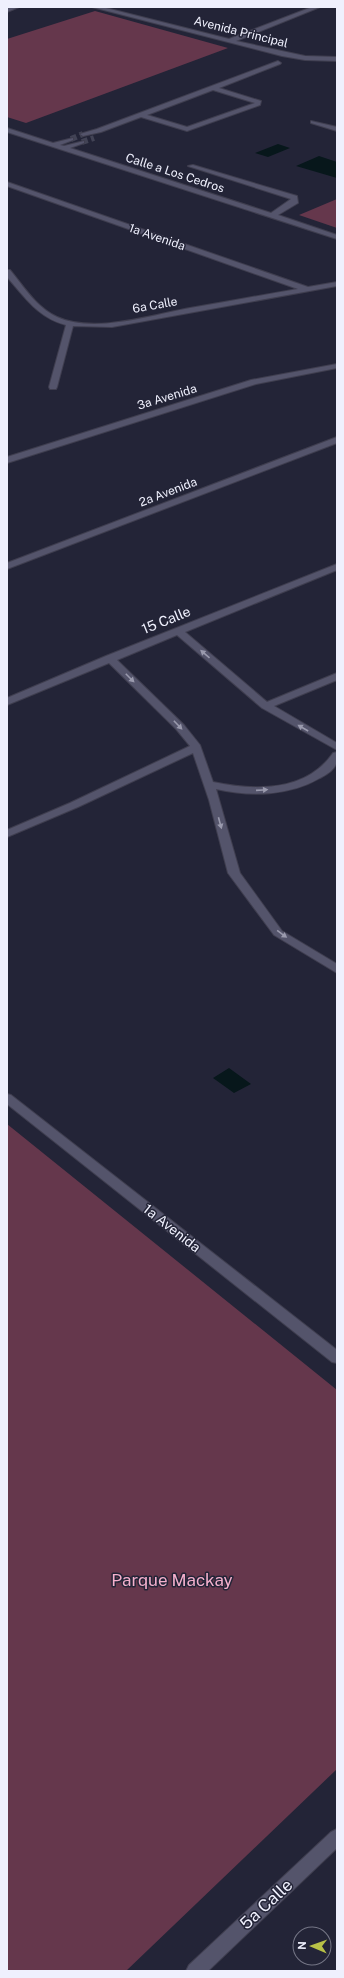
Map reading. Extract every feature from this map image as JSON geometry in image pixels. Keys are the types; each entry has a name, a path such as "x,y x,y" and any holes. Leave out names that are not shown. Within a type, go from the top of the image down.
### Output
{"street":[{"path":"7,10 16,7"},
{"name":"Avenida Principal","path":"95,7 229,41 305,58 337,59"},
{"path":"113,12 127,7"},
{"path":"229,41 317,7"},
{"path":"83,134 99,131 278,63"},
{"path":"140,116 187,130 259,103 213,88"},
{"path":"313,122 337,129"},
{"name":"Calle a Los Cedros","path":"7,130 337,237"},
{"path":"94,138 99,131"},
{"path":"52,144 71,139"},
{"path":"64,148 82,142"},
{"path":"191,166 294,198 295,201 292,205 272,216"},
{"name":"1a Avenida","path":"7,184 307,289"},
{"path":"7,272 33,302 48,315 70,324 53,386"},
{"name":"6a Calle","path":"70,324 112,325 335,284"},
{"name":"3a Avenida","path":"7,460 254,382 337,366"},
{"name":"2a Avenida","path":"7,566 337,440"},
{"name":"15 Calle","path":"7,702 110,658 337,567"},
{"path":"178,631 266,706 337,747"},
{"path":"110,658 180,727 196,747 210,785 234,873 278,933 337,969"},
{"path":"266,706 337,676"},
{"path":"7,834 81,802 196,747"},
{"path":"210,785 246,791 282,789 315,778 334,761 337,755"},
{"name":"1a Avenida","path":"7,1098 337,1358"},
{"name":"5a Calle","path":"195,1971 337,1837"}],"green space":[{"path":"95,11 228,48 26,123 7,117 7,39"},
{"path":"337,199 337,228 299,215"},
{"name":"Parque Mackay","path":"7,1124 337,1390 337,1769 126,1971 7,1971"}],"shaded area":[{"path":"278,144 290,148 268,157 255,153"},
{"path":"319,156 337,162 337,178 296,166"},
{"path":"229,1068 251,1084 234,1093 213,1078"}],"tunnel":[{"path":"71,139 83,134"},
{"path":"82,142 94,138"}]}
